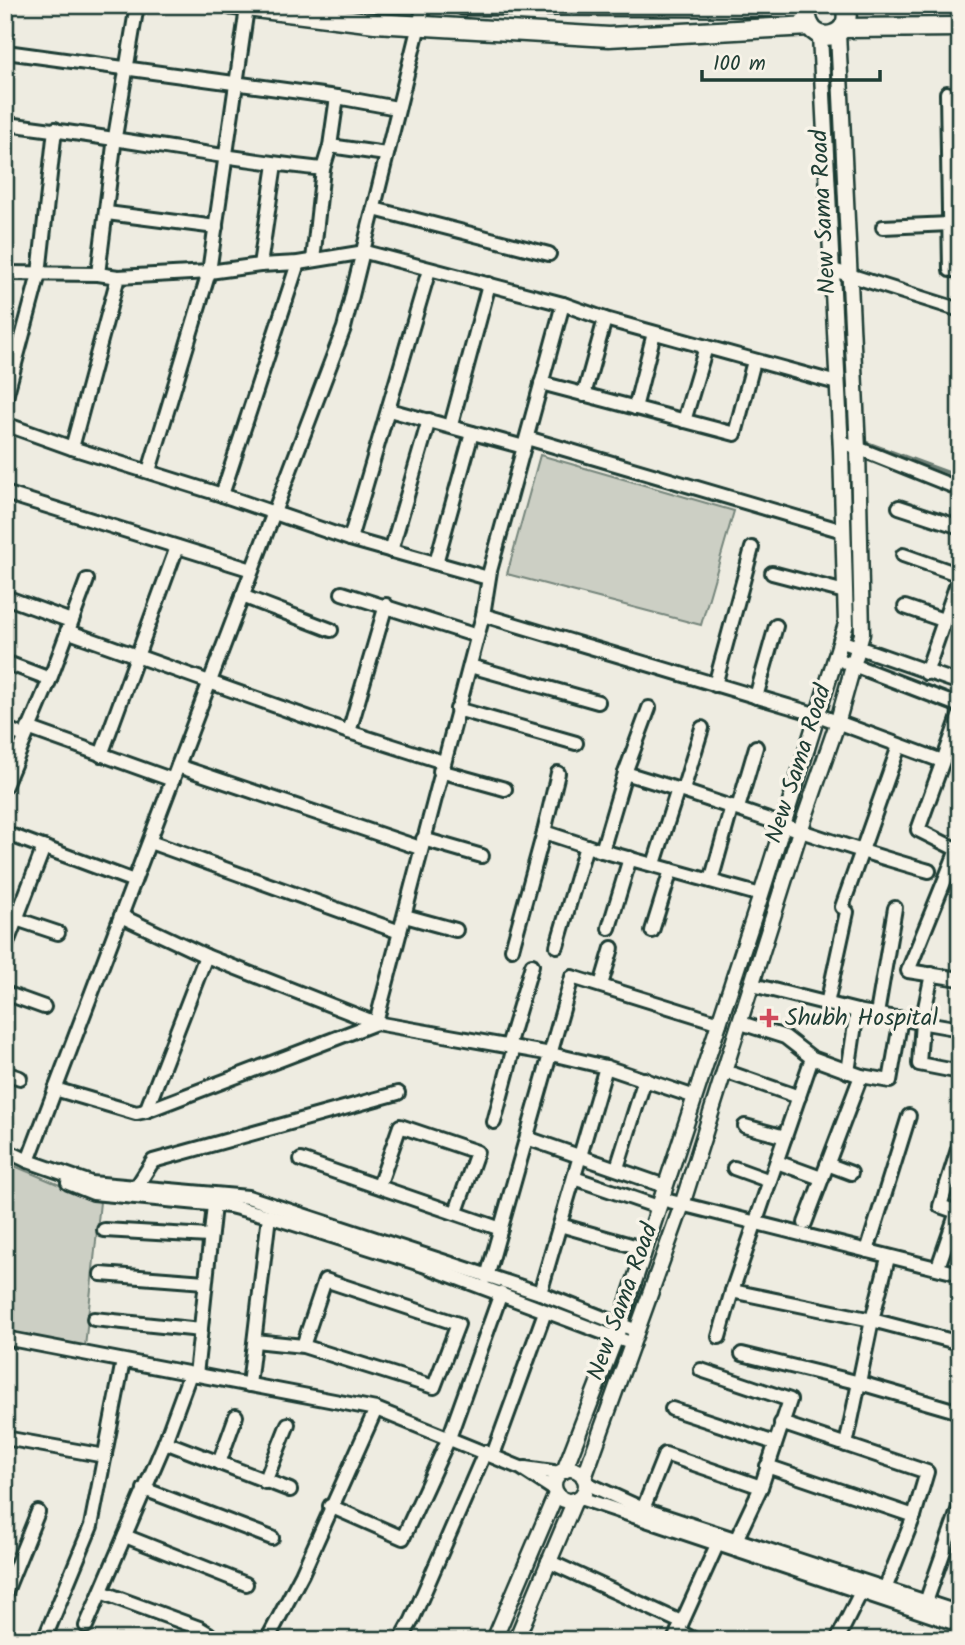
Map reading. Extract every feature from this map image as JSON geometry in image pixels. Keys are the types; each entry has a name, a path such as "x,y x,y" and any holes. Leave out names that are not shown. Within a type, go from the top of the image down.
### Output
{"highway":[{"path":"463,5 810,6 807,13 815,31"},
{"path":"841,30 847,16 844,5"},
{"path":"239,6 375,23 609,37 815,31 826,36 841,30 960,27"}],"main road":[{"name":"New Sama Road","path":"585,1480 682,1205 859,648 863,624 858,449 841,30"},
{"name":"New Sama Road","path":"562,1472 617,1332 645,1249 720,1023 846,624 837,383 815,31"},
{"path":"516,1640 548,1561 577,1499 586,1488 585,1480 576,1470 562,1472 554,1482 556,1492 564,1500 577,1499"},
{"path":"494,1640 556,1492"}],"street":[{"path":"98,274 137,5"},
{"path":"28,1161 344,328 365,252 397,108 421,26 424,5"},
{"path":"149,471 209,272 237,84 239,6"},
{"path":"5,56 6,52 127,68 397,108"},
{"path":"947,93 954,118 955,170 950,270 960,270"},
{"path":"313,260 323,169 330,146 337,97"},
{"path":"5,124 116,137 228,157 323,169"},
{"path":"5,401 39,274 55,129"},
{"path":"330,146 386,154"},
{"path":"260,265 275,164"},
{"path":"374,209 550,254"},
{"path":"107,214 216,227"},
{"path":"883,227 954,222"},
{"path":"5,272 98,274 118,277 209,272 298,263 365,252 563,304 605,319 837,383"},
{"path":"222,495 298,263"},
{"path":"830,269 960,310"},
{"path":"350,539 429,270"},
{"path":"72,448 118,277"},
{"path":"451,425 489,284"},
{"path":"376,1023 483,615 488,578 563,304"},
{"path":"584,395 605,319"},
{"path":"635,408 654,333"},
{"path":"684,421 706,347"},
{"path":"541,383 736,434 754,360"},
{"path":"389,410 451,425 472,433 526,443 843,531"},
{"path":"391,551 429,420"},
{"path":"5,424 350,539 488,578"},
{"path":"436,563 472,433"},
{"path":"840,442 960,489"},
{"path":"5,493 252,570"},
{"path":"899,507 960,527"},
{"path":"101,755 177,547"},
{"path":"715,685 752,548"},
{"path":"903,555 960,575 926,673"},
{"path":"772,573 845,592"},
{"path":"5,786 50,679 87,580"},
{"path":"342,593 477,636"},
{"path":"242,596 331,630"},
{"path":"5,597 138,656 505,789"},
{"path":"349,732 386,605"},
{"path":"905,607 943,620"},
{"path":"483,615 818,715 942,761"},
{"path":"756,697 776,626"},
{"path":"840,641 960,683"},
{"path":"835,658 960,706"},
{"path":"5,662 50,679"},
{"path":"470,666 598,702"},
{"path":"602,851 625,773 649,708"},
{"path":"457,709 576,743"},
{"path":"960,714 918,830 958,851 908,971 960,979"},
{"path":"654,864 702,727"},
{"path":"5,728 101,755 173,780"},
{"path":"827,1004 845,910 861,852 899,746"},
{"path":"711,881 756,747"},
{"path":"178,765 422,844 482,856"},
{"path":"512,949 558,773"},
{"path":"625,773 735,807 861,852 929,871"},
{"path":"544,832 761,895"},
{"path":"5,833 134,881"},
{"path":"150,842 400,932"},
{"path":"558,946 586,846"},
{"path":"7,939 44,847"},
{"path":"609,928 630,858"},
{"path":"652,931 671,870"},
{"path":"877,1014 895,908"},
{"path":"121,916 206,956 376,1023 551,1054 606,1067 695,1097"},
{"path":"405,916 456,930"},
{"path":"16,919 58,933"},
{"path":"601,985 612,948"},
{"path":"146,1111 206,956"},
{"path":"494,1122 532,965"},
{"path":"932,974 922,1022 919,1064 960,1072"},
{"path":"487,1277 572,977 720,1023"},
{"path":"753,985 857,1011 960,1029"},
{"path":"5,993 44,1007"},
{"path":"848,1072 857,1011"},
{"path":"741,1023 785,1037 812,1058 848,1072 890,1081 901,1018"},
{"path":"55,1089 135,1112 146,1111 376,1023"},
{"path":"719,1337 732,1291 812,1058"},
{"path":"540,1293 606,1067"},
{"path":"5,1073 19,1078"},
{"path":"733,1074 799,1097"},
{"path":"805,1223 862,1076"},
{"path":"617,1168 645,1079"},
{"path":"137,1186 153,1161 398,1093"},
{"path":"867,1251 909,1116"},
{"path":"379,1186 400,1126 477,1152 456,1212"},
{"path":"746,1126 785,1138"},
{"path":"527,1138 617,1168 662,1197"},
{"path":"938,1267 958,1213 940,1206 960,1143"},
{"path":"5,1150 91,1183 248,1197 540,1293 617,1332"},
{"path":"5,1157 93,1193 214,1205 269,1216 501,1293 545,1312 635,1338"},
{"path":"301,1160 501,1228"},
{"path":"776,1162 821,1178"},
{"path":"827,1164 851,1173"},
{"path":"734,1168 770,1181"},
{"path":"574,1178 662,1197 682,1205 960,1274"},
{"path":"86,1626 193,1374 201,1330 214,1205"},
{"path":"248,1385 269,1216"},
{"path":"561,1225 645,1249"},
{"path":"104,1230 209,1236"},
{"path":"846,1445 888,1258"},
{"path":"100,1274 205,1282"},
{"path":"255,1341 303,1346 434,1387 458,1324 325,1280 303,1346"},
{"path":"732,1291 872,1320 960,1343"},
{"path":"330,1506 403,1538 449,1438 501,1293"},
{"path":"401,1640 489,1453 545,1312"},
{"path":"94,1319 201,1330"},
{"path":"5,1338 376,1409 489,1453 521,1468 556,1492"},
{"path":"742,1354 860,1383 960,1412"},
{"path":"44,1640 91,1526 123,1361"},
{"path":"701,1370 790,1399 761,1487 736,1540"},
{"path":"267,1640 302,1574 330,1506 376,1409"},
{"path":"672,1409 775,1443"},
{"path":"219,1462 236,1416"},
{"path":"781,1423 927,1472 914,1516 886,1589"},
{"path":"265,1482 288,1424"},
{"path":"5,1438 105,1456"},
{"path":"165,1442 290,1490"},
{"path":"643,1508 665,1454 761,1487"},
{"path":"767,1466 914,1516"},
{"path":"521,1468 562,1472"},
{"path":"585,1480 643,1508 960,1614"},
{"path":"144,1489 272,1538"},
{"path":"577,1499 960,1625"},
{"path":"926,1602 960,1505"},
{"path":"5,1594 38,1512"},
{"path":"125,1536 246,1584"},
{"path":"678,1631 717,1545"},
{"path":"548,1561 695,1640"},
{"path":"101,1592 198,1628 209,1634 206,1640"},
{"path":"837,1640 861,1592"}],"shaded area":[{"path":"540,455 734,511 701,625 507,574"},
{"path":"5,1162 100,1202 85,1347 5,1332"}],"waterway":[{"path":"862,441 960,477"}],"place":[{"name":"Shubh Hospital","path":"769,1018"}]}
